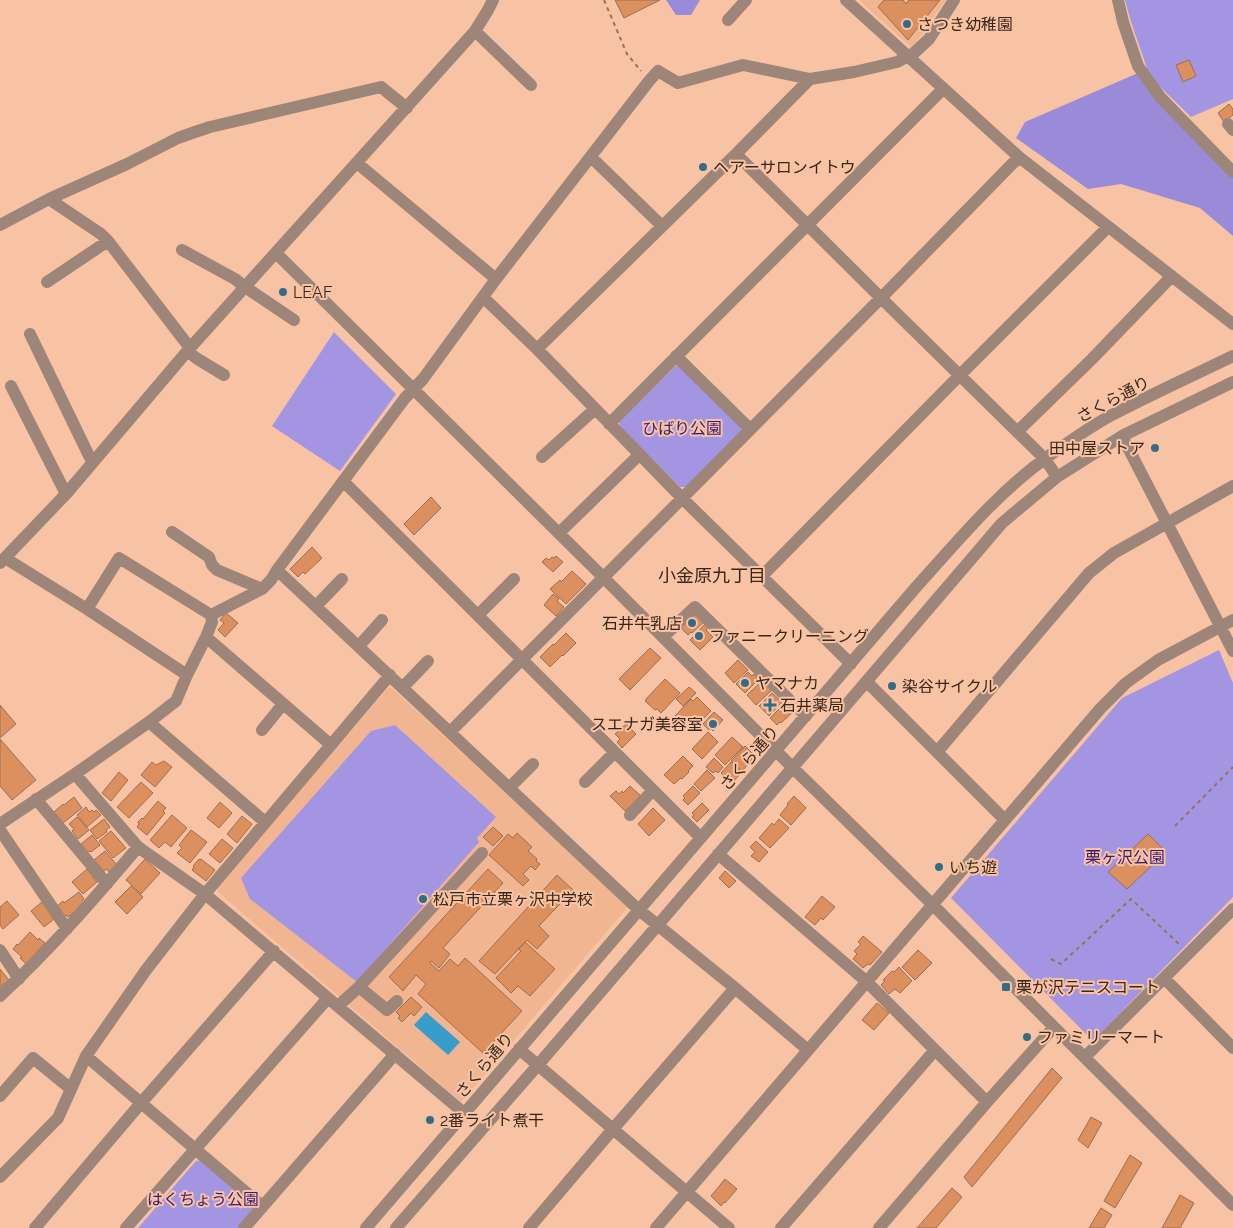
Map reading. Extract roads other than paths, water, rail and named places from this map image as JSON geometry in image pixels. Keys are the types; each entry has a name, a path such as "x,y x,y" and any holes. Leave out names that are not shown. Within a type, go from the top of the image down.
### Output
{"street":[{"path":"187,675 87,609 3,560 66,494 189,350 475,31 493,0"},
{"path":"728,20 746,0"},
{"path":"846,0 1019,158 1233,324"},
{"path":"211,615 262,589 271,580 342,481 405,398 423,379 496,278 658,71 678,82 743,65 810,79 854,72 897,62 909,57 930,38 954,0"},
{"path":"1118,0 1123,22 1138,66 1160,97 1233,172"},
{"path":"475,31 531,85"},
{"path":"537,349 810,79"},
{"path":"0,225 49,199 178,138 210,127 381,87 407,108"},
{"path":"609,424 943,88"},
{"path":"736,154 1045,459 1057,477"},
{"path":"591,157 662,226"},
{"path":"450,732 1019,158"},
{"path":"357,163 496,278"},
{"path":"49,199 108,240 189,350 196,358 224,375"},
{"path":"762,576 1108,227"},
{"path":"46,282 108,240"},
{"path":"182,250 235,279 294,320"},
{"path":"276,253 1233,1205"},
{"path":"1017,432 1092,359 1172,276"},
{"path":"483,297 537,349 682,498 851,664"},
{"path":"30,334 92,462"},
{"path":"676,356 750,429"},
{"name":"さくら通り","path":"366,1228 917,586 982,514 1014,484 1077,436 1110,417 1233,356"},
{"path":"396,1228 1002,524 1057,477 1122,436 1233,382"},
{"path":"10,386 66,494"},
{"path":"542,457 594,409"},
{"path":"1122,436 1233,651"},
{"path":"559,533 640,455"},
{"path":"342,481 702,838"},
{"path":"937,752 1090,573 1114,553 1233,486"},
{"path":"172,532 209,557 212,565 217,570 262,589"},
{"path":"0,824 149,722 176,700 212,622 211,615 120,558 87,609"},
{"path":"277,570 639,910 808,1050"},
{"path":"478,615 514,579"},
{"path":"316,606 342,580"},
{"path":"663,637 694,607 806,716"},
{"path":"359,646 382,620"},
{"path":"656,1228 1100,709 1126,683 1158,660 1233,620"},
{"path":"206,638 331,745"},
{"path":"402,688 428,661"},
{"path":"0,1177 58,1118 86,1056 146,970 205,894 390,675"},
{"path":"867,682 1005,820"},
{"path":"262,730 283,704"},
{"path":"149,722 265,822"},
{"path":"585,782 615,752"},
{"path":"510,788 533,764"},
{"path":"75,774 138,847 205,894 464,1113"},
{"path":"630,814 654,790"},
{"path":"36,800 107,884"},
{"path":"0,830 67,929"},
{"path":"0,996 67,929 138,847"},
{"path":"338,1006 359,987 482,853"},
{"path":"718,854 867,982 987,1102"},
{"path":"1085,1057 1233,909"},
{"path":"0,950 19,979"},
{"path":"35,1228 274,951"},
{"path":"1164,978 1233,1047"},
{"path":"359,987 387,1010 397,1001"},
{"path":"529,1228 735,988"},
{"path":"126,1228 328,998"},
{"path":"879,1228 1054,1027"},
{"path":"519,1049 729,1228"},
{"path":"781,1228 935,1050"},
{"path":"244,1228 395,1054"},
{"path":"86,1056 262,1206"},
{"path":"0,1096 33,1058 71,1089"},
{"path":"398,1191 416,1205"}],"water":[{"path":"426,1012 460,1042 448,1055 414,1025"}],"place":[{"name":"さつき幼稚園","path":"907,24"},
{"name":"ヘアーサロンイトウ","path":"703,167"},
{"name":"LEAF","path":"283,292"},
{"name":"田中屋ストア","path":"1155,448"},
{"name":"石井牛乳店","path":"692,623"},
{"name":"ファニークリーニング","path":"699,636"},
{"name":"ヤマナカ","path":"745,683"},
{"name":"染谷サイクル","path":"892,686"},
{"name":"石井薬局","path":"770,705"},
{"name":"スエナガ美容室","path":"713,724"},
{"name":"いち遊","path":"939,867"},
{"name":"松戸市立栗ヶ沢中学校","path":"423,899"},
{"name":"栗が沢テニスコート","path":"1006,987"},
{"name":"ファミリーマート","path":"1027,1037"},
{"name":"2番ライト煮干","path":"430,1120"}],"district":[{"name":"小金原九丁目","path":"712,576"}],"park label":[{"name":"ひばり公園","path":"682,428"},
{"name":"栗ヶ沢公園","path":"1125,857"},
{"name":"はくちょう公園","path":"203,1199"}]}
